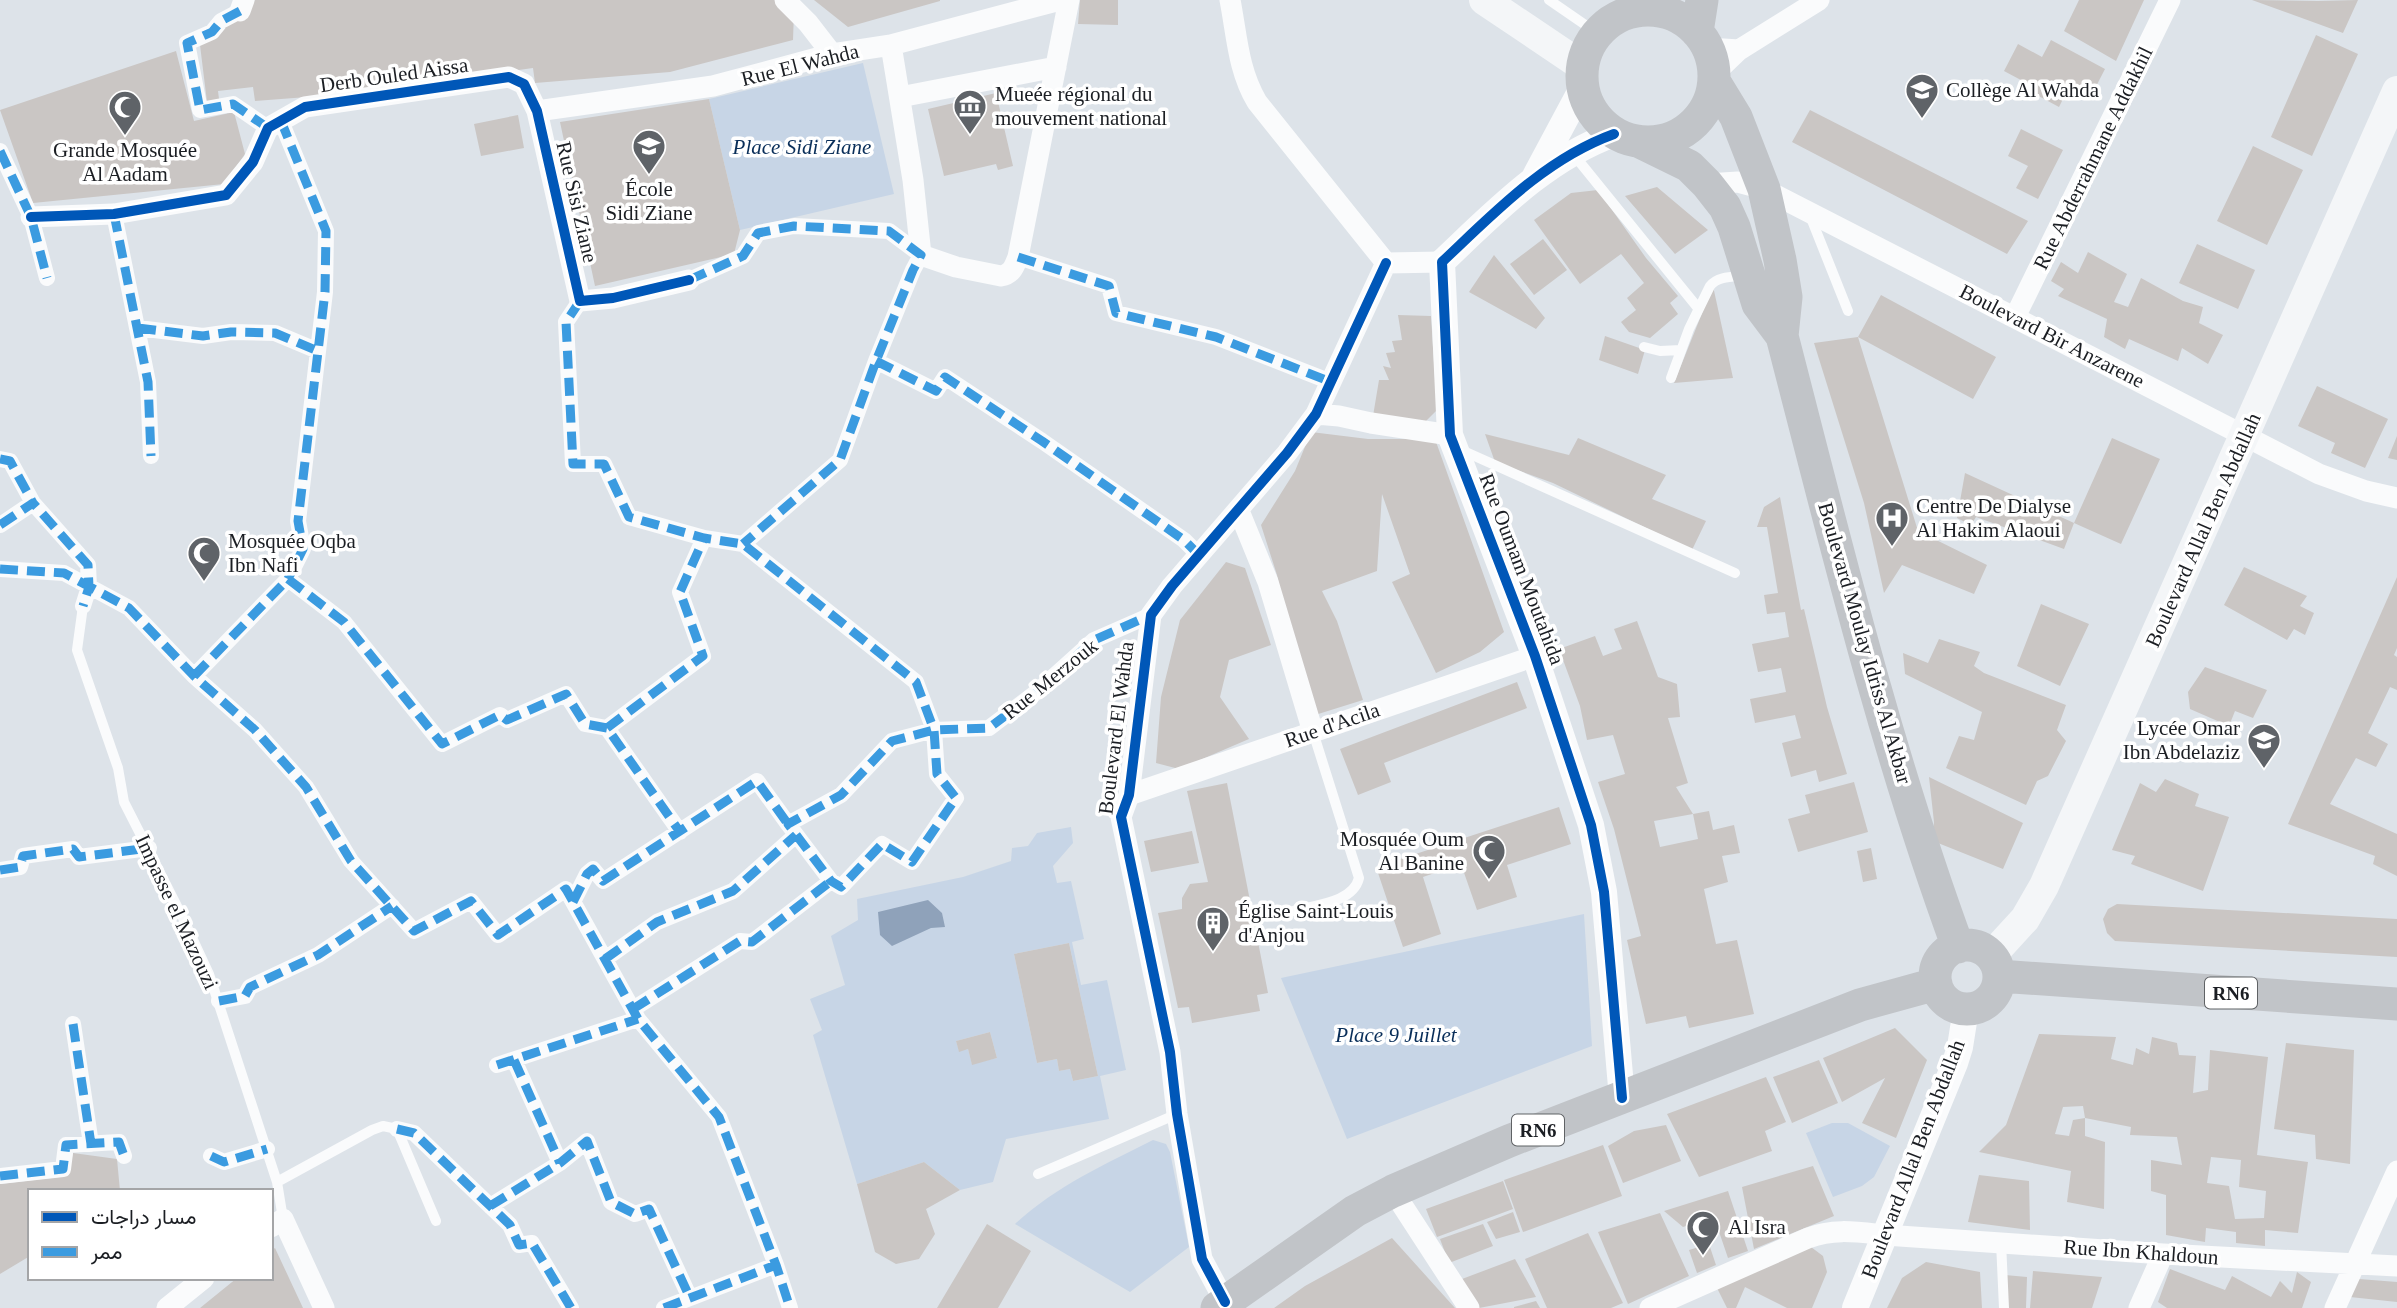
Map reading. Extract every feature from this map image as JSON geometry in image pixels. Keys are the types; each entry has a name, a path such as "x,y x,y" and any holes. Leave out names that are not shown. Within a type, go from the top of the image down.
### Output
{"main road":[{"path":"1484,0 1582,77"},
{"path":"1648,5 1674,16 1712,47 1712,96 1697,122 1672,138 1657,142 1628,138 1593,114 1586,102 1582,77 1589,45 1597,33 1620,16 1648,5"},
{"name":"Boulevard Moulay Idriss Al Akbar","path":"1712,47 1763,189 1765,274 1758,304 1782,336 1881,709 1935,883 1958,947"},
{"name":"Boulevard Allal Ben Abdallah","path":"1995,966 2045,886 2397,91"},
{"name":"Boulevard Moulay Idriss Al Akbar","path":"1628,138 1689,166 1707,184 1724,208 1765,274"},
{"path":"1958,947 1948,952 1938,964 1936,984 1941,995 1954,1006 1966,1009 1980,1006 1990,999 1997,988 1995,966"},
{"name":"RN6","path":"1958,947 1976,947 1995,966 2397,1004"},
{"name":"RN6","path":"1221,1305 1354,1212 1393,1191 1509,1141 1860,1006 1936,984"}],"street":[{"path":"785,0 808,23 832,54"},
{"name":"Rue El Wahda","path":"537,111 713,86 832,54 891,45 1060,0"},
{"path":"573,902 587,874 593,869 603,881 757,781 831,881 841,887 882,844 912,862 956,798 937,774 934,730 916,682 743,544 704,538 629,517 604,464 573,464 566,323 580,301 613,298 689,280 743,256 758,233 794,226 889,231 921,256 956,267 1008,275 1018,257 1069,0"},
{"path":"1230,0 1240,63 1248,87 1257,102 1386,263 1442,262 1535,177 1592,142 1628,138"},
{"path":"1712,47 1819,0"},
{"name":"Rue Abderrahmane Addakhil","path":"2015,317 2170,0"},
{"path":"194,676 288,579 303,550 298,521 325,292 326,231 275,125 233,104 200,110 187,43 212,32 242,5"},
{"path":"743,544 839,460 876,361 921,256 914,180 891,45"},
{"path":"900,97 1056,67"},
{"name":"Derb Ouled Aissa","path":"275,125 305,107 509,77 524,84 537,111"},
{"path":"1535,177 1582,77"},
{"name":"Rue Sisi Ziane","path":"537,111 580,301"},
{"path":"31,217 114,214 226,195 253,162 275,125"},
{"path":"0,151 5,175 31,217 47,278"},
{"name":"Boulevard Bir Anzarene","path":"1707,184 1738,182 1763,189 2331,480 2397,498"},
{"path":"114,214 148,382 151,456"},
{"path":"1018,257 1109,286 1116,313 1216,337 1331,382"},
{"name":"Rue Oumam Moutahida","path":"1442,262 1453,441 1535,656 1591,825 1598,856 1616,1012 1622,1098"},
{"name":"Boulevard El Wahda","path":"1221,1305 1202,1259 1177,1114 1170,1052 1121,817 1129,794 1151,615 1172,586 1239,511 1315,414 1386,263"},
{"path":"138,328 203,336 231,332 275,333 318,351"},
{"path":"876,361 936,391 945,377 1184,540 1200,555"},
{"path":"1315,414 1453,441"},
{"path":"0,459 10,461 33,503 88,565 89,587 83,606"},
{"path":"0,524 33,503"},
{"path":"1239,511 1268,582 1313,732"},
{"path":"607,728 703,656 680,592 704,538"},
{"path":"0,569 64,573 129,608 194,676 255,730 306,787 351,861 414,931 471,901 498,935 566,889 636,1014 719,1117 790,1308"},
{"path":"288,579 344,622 442,744 500,715 507,720 566,694 585,724 607,728 680,832"},
{"name":"Rue Merzouk","path":"934,730 989,728 1034,694 1094,640 1151,615"},
{"name":"Rue d'Acila","path":"1129,794 1535,656"},
{"path":"605,958 657,922 733,891 792,830 841,795 892,741 934,730"},
{"path":"0,870 20,867 23,856 73,849 79,857 149,848"},
{"path":"497,1065 636,1014 740,941 752,942 831,881"},
{"path":"219,1001 246,996 250,987 318,955 392,906"},
{"name":"Boulevard Allal Ben Abdallah","path":"1855,1308 1955,1063 1966,1009"},
{"path":"73,1024 91,1144"},
{"path":"513,1060 560,1163"},
{"path":"397,1129 414,1133 510,1225 519,1245 532,1243 571,1308"},
{"path":"490,1206 560,1163 587,1141 611,1202 635,1213 649,1209 690,1298"},
{"path":"0,1176 63,1169 66,1144 119,1142 124,1156"},
{"path":"211,1156 224,1162 267,1149"},
{"path":"2335,1308 2397,1171"},
{"path":"1393,1191 1469,1308"},
{"path":"277,1223 324,1308"},
{"name":"Rue Ibn Khaldoun","path":"1650,1308 1823,1232 1846,1230 2163,1254 2397,1266"},
{"path":"2140,1308 2163,1254"},
{"path":"664,1308 776,1265"},
{"path":"167,1308 202,1280"}],"lane":[{"path":"1549,0 1597,33"},
{"path":"1573,154 1698,308"},
{"path":"1809,211 1848,311"},
{"path":"1671,377 1698,308 1714,281 1765,274"},
{"path":"1644,347 1660,351 1681,350"},
{"path":"1453,441 1735,573"},
{"name":"Impasse el Mazouzi","path":"83,606 77,650 118,768 124,802 193,939 219,1001 277,1182 277,1223"},
{"path":"1293,911 1348,896 1359,878 1313,732"},
{"path":"1038,1174 1177,1114"},
{"path":"277,1182 372,1130 383,1126 397,1129 436,1221"},
{"path":"2001,1242 2004,1308"}],"green space":[{"name":"Place Sidi Ziane","path":"863,63 894,194 740,230 709,99"},
{"path":"1071,827 1073,843 1053,866 1057,883 1071,881 1084,939 1072,942 1081,985 1107,980 1126,1070 1100,1076 1109,1119 1006,1139 993,1182 960,1190 924,1162 857,1184 813,1035 822,1030 810,999 845,985 831,936 858,920 857,899 963,877 1011,861 1012,848 1028,846 1037,833","holes":["1069,943 1098,1076 1073,1081 1070,1069 1059,1071 1057,1059 1037,1063 1014,954","990,1032 997,1058 972,1064 968,1049 959,1051 956,1041"]},
{"name":"Place 9 Juillet","path":"1584,914 1592,1046 1347,1139 1281,978"},
{"path":"1832,1123 1848,1123 1890,1146 1874,1177 1862,1186 1833,1197 1806,1133"},
{"path":"1153,1140 1166,1144 1170,1152 1189,1247 1130,1292 1015,1224 1064,1187"}],"shaded area":[{"path":"928,900 942,913 945,927 931,928 892,946 880,935 878,912"}],"building":[{"path":"255,0 780,0 794,11 793,40 670,72 535,83 533,68 359,93 255,101 253,87 218,91 219,99 207,102 200,45 221,23 244,17"},
{"path":"814,0 940,0 940,1 848,27"},
{"path":"1080,0 1118,0 1118,25 1078,24"},
{"path":"2079,0 2144,0 2116,61 2064,31"},
{"path":"2252,0 2318,1 2358,0 2343,33"},
{"path":"2316,35 2358,54 2312,156 2271,137"},
{"path":"2051,40 2105,69 2089,100 2068,89 2059,107 2031,92 2034,87 2004,71 2018,44 2042,57"},
{"name":"Grande Mosquée Al Aadam","path":"176,51 194,121 234,112 245,154 224,184 33,203 0,110"},
{"name":"Mueée régional du mouvement national","path":"996,93 1013,166 998,170 996,164 944,176 928,109"},
{"name":"École Sidi Ziane","path":"709,99 740,230 734,254 595,286 560,122"},
{"path":"1810,110 2028,221 2007,254 1792,142"},
{"path":"518,115 524,148 481,156 474,124"},
{"path":"2021,129 2063,150 2038,199 2016,188 2028,166 2008,156"},
{"path":"2253,146 2303,170 2267,245 2217,221"},
{"path":"1657,187 1708,230 1675,254 1625,196"},
{"path":"1598,190 1646,258 1678,296 1670,303 1678,314 1650,338 1629,332 1621,322 1636,310 1627,298 1644,283 1621,254 1580,284 1534,220 1571,193"},
{"path":"1543,239 1567,270 1534,295 1510,264"},
{"path":"2197,244 2255,270 2238,309 2179,283"},
{"path":"2088,252 2127,274 2114,302 2128,307 2141,278 2183,301 2203,307 2199,323 2223,335 2208,364 2182,348 2178,361 2129,339 2125,349 2104,337 2107,319 2058,296 2064,289 2051,281 2061,262 2078,273"},
{"path":"1494,255 1545,318 1536,329 1469,292"},
{"path":"1713,286 1733,378 1674,383"},
{"path":"1881,295 1996,357 1973,399 1858,337"},
{"path":"1398,315 1431,316 1437,410 1423,424 1373,416 1379,380 1389,380 1383,366 1391,368 1386,353 1395,352 1392,341 1402,340"},
{"path":"1605,336 1645,350 1638,374 1599,360"},
{"path":"1858,337 1918,531 1987,565 1974,594 1902,565 1884,593 1864,503 1814,343"},
{"path":"2317,386 2388,419 2365,468 2331,453 2335,443 2298,426"},
{"path":"1311,432 1368,439 1435,439 1504,632 1480,652 1436,673 1392,582 1410,574 1382,494 1377,571 1322,591 1337,621 1363,700 1315,715 1290,636 1277,575 1261,525 1295,471"},
{"path":"1485,434 1569,455 1578,438 1666,475 1652,499 1706,521 1692,550 1553,483 1495,462"},
{"path":"2397,436 2397,460 2388,458"},
{"path":"2112,438 2160,459 2121,544 2074,523"},
{"path":"1965,473 2074,523 2064,549 1976,517 1971,525 1957,518"},
{"path":"1780,497 1801,610 1804,609 1827,707 1847,774 1819,782 1816,770 1791,777 1782,743 1801,738 1795,715 1755,723 1750,699 1786,692 1781,668 1758,672 1752,644 1789,637 1785,612 1767,614 1764,595 1778,593 1767,527 1757,527 1764,507"},
{"path":"1226,562 1245,568 1271,645 1229,660 1220,697 1249,739 1179,769 1156,763 1161,697 1180,620"},
{"path":"2244,567 2307,596 2300,606 2314,613 2305,635 2294,629 2287,640 2224,605"},
{"path":"2397,577 2397,648 2394,655 2397,657 2397,690 2390,687 2368,733 2388,744 2376,767 2356,758 2330,804 2397,834 2397,876 2373,864 2375,856 2288,824"},
{"path":"2041,604 2089,624 2060,686 2017,666"},
{"path":"1637,621 1658,677 1677,684 1680,717 1668,718 1688,783 1676,787 1693,814 1709,811 1713,830 1734,825 1740,853 1722,856 1728,882 1704,889 1716,944 1737,940 1754,1014 1689,1028 1686,1016 1646,1024 1627,940 1641,936 1614,829 1598,782 1625,774 1613,735 1587,740 1580,706 1559,649 1595,636 1603,656 1622,649 1614,629","holes":["1693,814 1698,839 1660,847 1654,821"]},
{"path":"1939,639 1980,652 1974,666 1984,673 2066,705 2057,730 2066,741 2048,776 2037,781 2026,805 1946,768 1959,736 1974,740 1982,712 1905,674 1903,653 1928,663"},
{"path":"2205,667 2267,690 2253,718 2235,711 2229,726 2190,709 2188,692"},
{"path":"1517,682 1527,708 1384,763 1391,782 1358,795 1340,749"},
{"path":"1929,777 2023,823 2003,869 1933,841 1934,822"},
{"path":"2165,779 2199,794 2195,806 2229,817 2203,891 2131,864 2135,856 2112,850 2140,783 2156,792"},
{"path":"1854,782 1868,832 1798,852 1788,819 1810,813 1805,795"},
{"path":"1227,783 1268,993 1257,995 1260,1011 1192,1023 1189,1007 1178,1008 1158,913 1182,909 1182,898 1190,884 1208,882 1187,791"},
{"path":"1559,807 1571,844 1507,865 1517,897 1477,910 1461,864 1423,877 1441,934 1403,947 1376,867"},
{"path":"1192,831 1199,863 1151,872 1144,841"},
{"path":"1871,848 1877,879 1863,882 1857,851"},
{"path":"2117,904 2397,919 2397,957 2115,941 2107,933 2103,919 2108,909"},
{"path":"1069,943 1098,1076 1073,1081 1070,1069 1059,1071 1057,1059 1037,1063 1014,954"},
{"path":"1895,1028 1927,1060 1896,1138 1862,1123 1885,1078 1842,1102 1823,1058"},
{"path":"990,1032 997,1058 972,1065 968,1049 959,1052 956,1041"},
{"path":"2039,1034 2116,1037 2111,1059 2133,1065 2136,1048 2149,1054 2152,1037 2177,1043 2179,1055 2196,1056 2193,1093 2208,1090 2210,1050 2268,1057 2257,1155 2308,1162 2298,1233 2265,1230 2265,1246 2236,1243 2236,1232 2206,1228 2205,1242 2166,1235 2166,1195 2151,1191 2151,1160 2182,1165 2177,1137 2130,1135 2131,1127 2085,1118 2085,1136 2105,1142 2104,1209 2067,1202 2071,1171 1979,1152 2006,1125","holes":["2083,1106 2085,1118 2073,1120 2069,1136 2055,1134 2063,1107","2211,1157 2241,1160 2239,1187 2266,1191 2264,1218 2235,1219 2229,1186 2207,1183"]},
{"path":"2286,1043 2354,1050 2350,1164 2316,1159 2315,1135 2274,1129"},
{"path":"1819,1060 1838,1103 1792,1123 1773,1077"},
{"path":"1766,1077 1786,1122 1765,1131 1772,1151 1699,1177 1667,1114"},
{"path":"1666,1125 1681,1161 1623,1183 1608,1146 1634,1131"},
{"path":"1603,1145 1622,1196 1523,1232 1504,1180"},
{"path":"73,1153 117,1159 120,1189 28,1189 28,1257 0,1274 0,1184 68,1176"},
{"path":"924,1162 960,1190 926,1209 935,1234 919,1259 896,1264 875,1252 857,1184"},
{"path":"1813,1166 1834,1216 1754,1249 1742,1187"},
{"path":"1979,1175 2029,1181 2030,1230 1968,1222"},
{"path":"1503,1181 1513,1209 1437,1237 1426,1209"},
{"path":"1728,1191 1748,1251 1728,1258 1714,1217 1683,1227 1664,1211"},
{"path":"1513,1212 1520,1232 1496,1239 1487,1222"},
{"path":"1660,1213 1689,1276 1628,1304 1598,1232"},
{"path":"987,1224 1031,1251 998,1308 937,1308"},
{"path":"1483,1224 1493,1246 1449,1263 1440,1239"},
{"path":"1588,1233 1623,1303 1611,1308 1547,1308 1525,1259"},
{"path":"1392,1238 1455,1308 1274,1308 1305,1286"},
{"name":"Al Isra","path":"1709,1244 1716,1265 1697,1273 1689,1250"},
{"path":"1811,1247 1823,1256 1827,1272 1812,1308 1787,1308 1745,1287 1736,1308 1727,1308 1715,1284"},
{"path":"275,1248 303,1308 200,1308 235,1280 273,1280"},
{"path":"1515,1259 1536,1297 1479,1308 1462,1279"},
{"path":"1926,1262 1980,1272 1982,1308 1887,1308 1902,1278"},
{"path":"2170,1269 2225,1290 2232,1276 2271,1297 2280,1281 2292,1293 2297,1272 2311,1282 2302,1308 2167,1308 2158,1302"},
{"path":"2033,1271 2102,1277 2092,1308 2030,1308"},
{"path":"2005,1275 2027,1277 2026,1308 2008,1308"},
{"path":"2359,1279 2397,1282 2397,1302 2350,1297"},
{"path":"1536,1301 1540,1308 1514,1308 1514,1307"}],"marked path":[{"path":"240,11 221,21 212,32 187,43 200,110 233,104 268,128"},
{"path":"281,121 326,231 325,292 298,521 303,549 288,579"},
{"path":"0,151 31,217 47,278"},
{"path":"114,214 148,382 151,456"},
{"path":"689,280 743,256 758,233 794,226 889,231 921,255 876,361 840,460 743,544"},
{"path":"1018,257 1109,286 1116,313 1216,337 1331,382"},
{"path":"580,301 566,322 573,464 604,464 629,517 704,538 743,544 916,682 934,730 937,774 956,798 912,862 882,844 841,887 831,881 788,824 841,795 892,741 934,730 989,728 1034,694 1094,640 1151,615"},
{"path":"138,328 203,336 231,332 275,333 318,351"},
{"path":"876,361 936,391 945,377 1184,540 1200,556"},
{"path":"0,459 10,461 33,503"},
{"path":"0,525 33,503 88,565 89,587 83,606"},
{"path":"607,728 703,656 680,592 704,538"},
{"path":"0,569 64,573 129,608 194,676 255,730 306,787 351,861 414,931 471,901 498,935 566,889 638,1019 719,1117 790,1308"},
{"path":"194,676 288,579 344,622 442,744 500,715 507,720 566,694 585,724 607,728 680,832"},
{"path":"573,902 587,874 593,869 603,881 757,781 788,824"},
{"path":"605,959 657,922 733,891 796,835"},
{"path":"0,870 20,867 23,856 73,849 79,857 149,848"},
{"path":"633,1009 740,941 752,942 831,881"},
{"path":"219,1001 245,996 250,987 318,955 392,906"},
{"path":"497,1065 638,1019"},
{"path":"73,1024 91,1144"},
{"path":"514,1060 560,1163"},
{"path":"397,1129 414,1133 510,1225 519,1245 532,1243 571,1308"},
{"path":"490,1206 560,1163 587,1141 611,1202 635,1214 649,1209 690,1298"},
{"path":"0,1176 63,1169 66,1145 119,1142 124,1156"},
{"path":"211,1156 224,1162 267,1149"},
{"path":"664,1308 776,1265"}],"cycle path":[{"path":"31,217 114,214 226,195 253,162 268,128 305,107 509,77 524,84 537,111 580,301 613,298 689,280"},
{"path":"1614,134 1565,158 1543,173 1501,207 1442,262 1450,435 1535,656 1591,825 1604,892 1622,1098"},
{"path":"1225,1302 1202,1259 1177,1114 1170,1052 1121,817 1129,795 1151,615 1172,586 1287,453 1316,414 1386,263"}],"place":[{"name":"Collège Al Wahda","path":"1922,120"},
{"name":"Mueée régional du mouvement national","path":"970,136"},
{"name":"Grande Mosquée Al Aadam","path":"125,137"},
{"name":"École Sidi Ziane","path":"649,176"},
{"name":"Centre De Dialyse Al Hakim Alaoui","path":"1892,548"},
{"name":"Mosquée Oqba Ibn Nafi","path":"204,583"},
{"name":"Lycée Omar Ibn Abdelaziz","path":"2264,770"},
{"name":"Mosquée Oum Al Banine","path":"1489,881"},
{"name":"Église Saint-Louis d'Anjou","path":"1213,953"},
{"name":"Al Isra","path":"1703,1257"}]}
